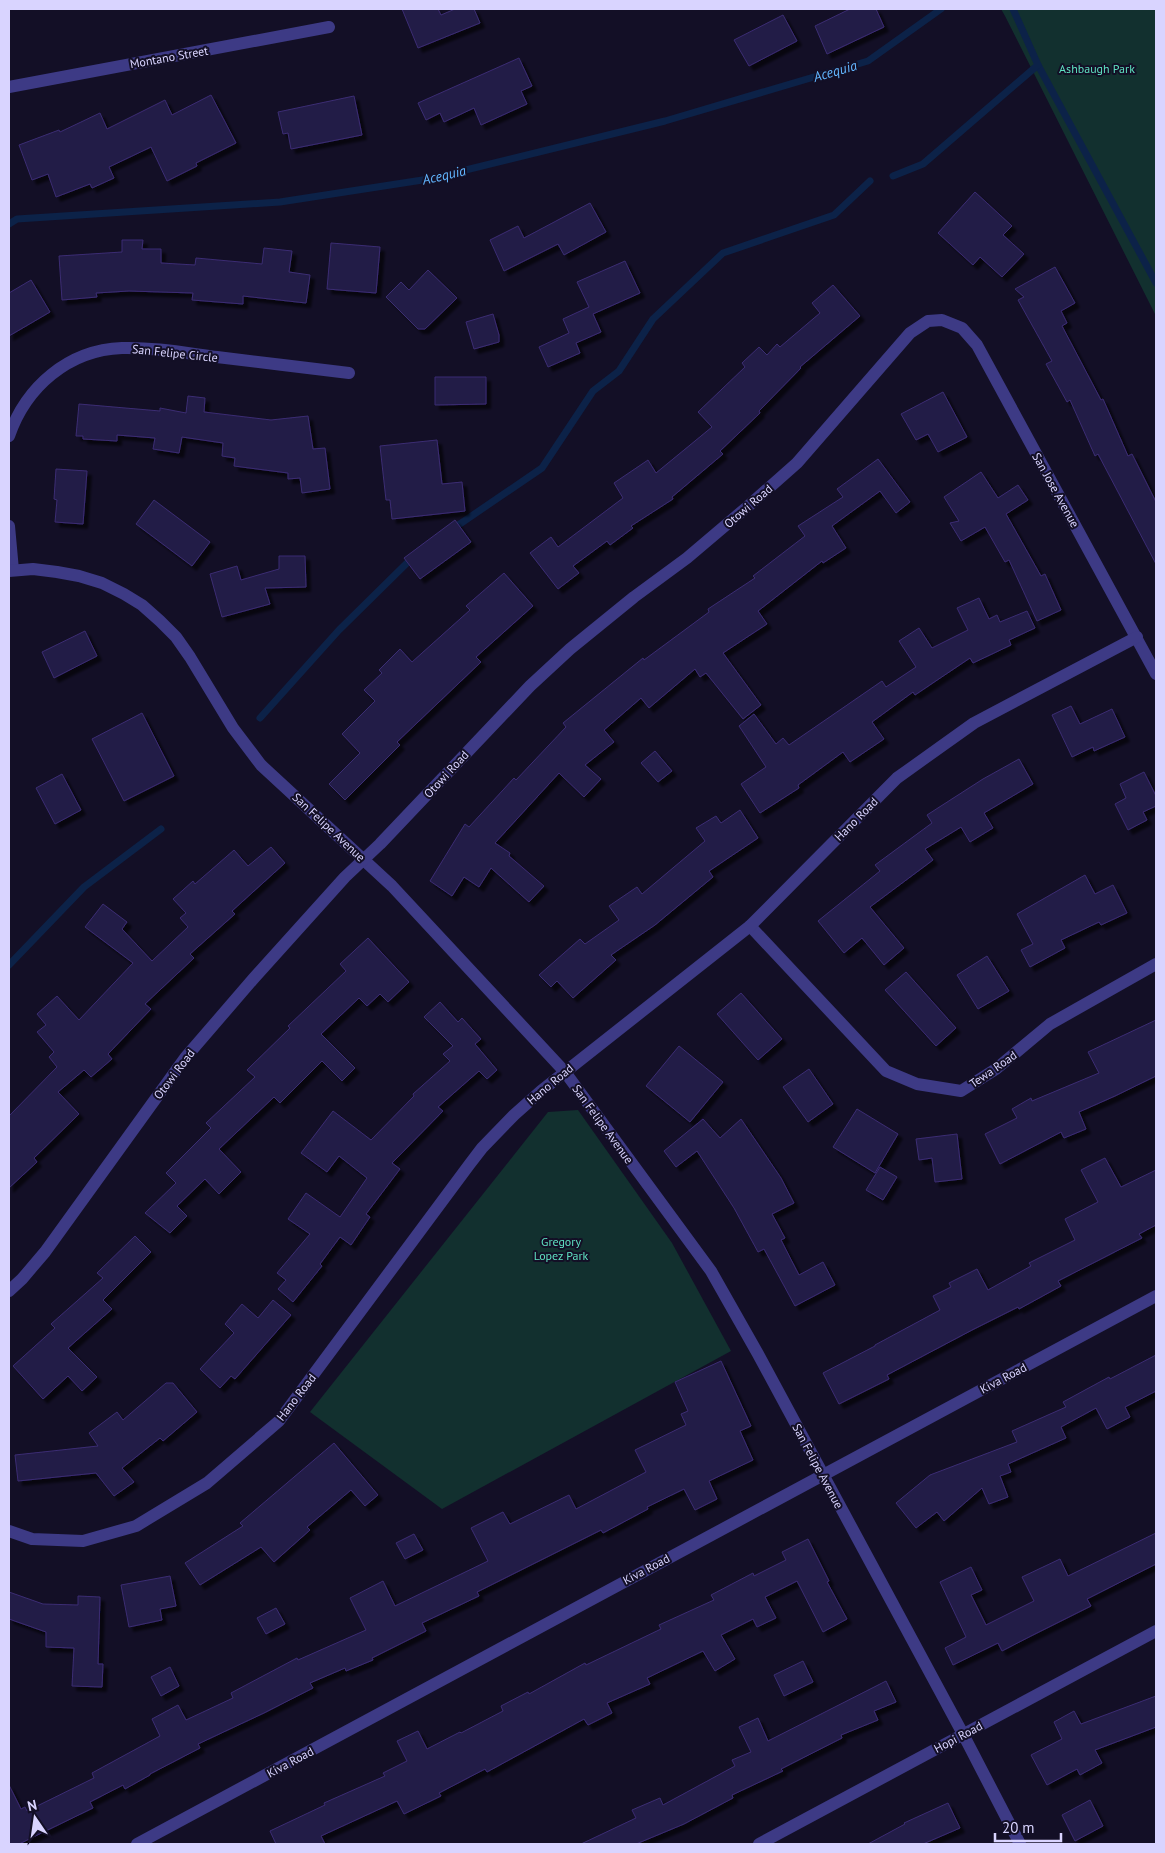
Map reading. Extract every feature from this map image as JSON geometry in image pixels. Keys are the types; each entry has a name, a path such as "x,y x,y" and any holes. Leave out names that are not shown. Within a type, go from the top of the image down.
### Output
{"street":[{"name":"Montano Street","path":"9,86 329,26"},
{"name":"San Jose Avenue","path":"942,320 962,328 977,345 1156,674"},
{"name":"Otowi Road","path":"9,1291 45,1252 185,1058 345,877 364,860 513,704 570,649 634,597 695,552 797,463 910,334 928,321 942,320"},
{"name":"San Felipe Circle","path":"9,436 22,405 33,391 62,367 79,358 100,351 120,348 141,348 349,373"},
{"path":"9,526 11,570"},
{"name":"San Felipe Avenue","path":"11,570 41,570 79,576 102,583 142,605 160,620 176,637 234,728 261,766 392,886 565,1072 711,1272 758,1354 963,1734 1020,1844"},
{"name":"Hano Road","path":"9,1532 32,1539 83,1541 136,1526 207,1483 279,1421 482,1148 514,1115 565,1072 750,926 897,778 974,723 1137,637"},
{"name":"Tewa Road","path":"750,926 886,1071 917,1084 960,1091 996,1069 1050,1024 1156,964"},
{"name":"Kiva Road","path":"137,1844 1156,1296"},
{"name":"Hopi Road","path":"759,1844 1156,1631"}],"green space":[{"name":"Ashbaugh Park","path":"1001,9 1156,9 1156,316 1005,16"},
{"name":"Gregory Lopez Park","path":"578,1110 672,1243 731,1351 442,1509 310,1412 548,1112"}],"building":[{"path":"402,9 438,9 441,15 455,9 474,9 480,23 418,48"},
{"path":"850,9 876,9 884,27 827,54 815,26"},
{"path":"783,15 797,41 749,66 734,40"},
{"path":"519,58 532,86 521,91 527,104 481,125 474,108 444,122 440,113 426,120 418,103"},
{"path":"211,95 236,143 196,163 197,166 167,181 151,147 109,167 114,178 92,188 90,184 56,197 48,174 32,180 19,145 59,130 60,132 100,113 107,129 165,100 172,115"},
{"path":"354,96 362,135 291,149 288,133 283,134 278,112"},
{"path":"975,192 1012,226 1003,235 1024,254 1002,277 980,257 973,265 938,233"},
{"path":"590,203 606,232 564,255 558,244 504,271 490,240 518,226 524,238"},
{"path":"122,240 143,240 142,249 161,249 161,263 195,265 196,258 262,264 264,248 292,251 289,272 310,275 306,303 243,296 243,304 192,300 193,293 129,291 96,293 97,297 62,300 59,256 122,252"},
{"path":"331,243 380,247 376,293 327,289"},
{"path":"625,261 640,293 593,314 601,332 576,343 580,353 548,367 539,347 569,333 563,319 589,307 577,282"},
{"path":"1055,267 1075,303 1061,311 1067,323 1062,326 1101,400 1103,399 1128,456 1132,454 1156,502 1156,564 1098,454 1095,456 1070,400 1067,402 1046,364 1052,361 1018,300 1024,297 1015,289"},
{"path":"428,270 457,298 425,329 418,329 386,297 401,282 409,290"},
{"path":"31,280 50,312 9,336 9,293"},
{"path":"833,285 860,316 800,367 759,411 760,413 720,451 723,454 672,497 673,499 631,526 633,528 610,545 607,541 573,566 579,573 558,589 530,553 551,537 558,547 623,498 614,483 648,460 656,473 712,427 698,412 745,367 742,363 759,347 767,355 777,344 780,347 820,313 812,303"},
{"path":"493,314 499,342 474,349 466,322"},
{"path":"435,377 486,377 486,404 435,405"},
{"path":"943,392 967,437 938,452 928,434 916,440 901,414"},
{"path":"188,396 205,398 204,412 271,420 308,416 313,449 325,448 330,489 302,493 300,478 288,479 288,473 234,466 235,458 222,456 223,443 182,437 179,453 153,449 155,438 117,435 117,441 83,439 83,436 76,436 79,404 160,411 160,408 186,413"},
{"path":"437,440 442,484 462,482 465,511 392,519 390,500 386,500 380,446"},
{"path":"878,459 910,502 896,513 880,491 832,526 846,548 823,563 822,561 758,611 767,624 723,653 761,705 743,719 706,673 700,677 695,669 649,708 641,698 604,730 614,742 585,765 601,779 584,797 559,773 495,843 510,853 509,856 544,886 529,902 491,868 479,887 464,877 452,896 430,881 465,824 469,827 514,778 516,780 566,727 563,723 643,658 644,660 709,612 708,609 755,578 753,576 805,536 798,526 843,497 837,489"},
{"path":"56,469 87,471 83,524 55,522 57,500 54,499"},
{"path":"981,472 998,498 1018,485 1028,500 1006,514 1041,576 1045,574 1061,610 1037,621 1009,560 1005,562 985,527 961,541 950,523 959,521 944,497"},
{"path":"154,500 210,542 192,566 136,524"},
{"path":"455,520 471,542 420,579 404,558"},
{"path":"279,556 305,556 306,587 265,588 270,604 222,617 210,574 237,566 241,580 279,569"},
{"path":"504,573 533,606 476,657 481,662 397,742 400,745 345,800 329,784 360,753 342,734 375,701 364,690 382,673 379,670 400,649 412,662 470,610 466,606"},
{"path":"979,598 989,619 997,615 1000,622 1027,611 1035,628 1009,640 1011,645 973,663 970,658 915,695 913,692 872,722 884,739 850,762 843,752 798,785 799,788 760,813 741,784 766,767 739,726 754,714 776,744 783,738 789,745 882,681 886,687 916,667 899,641 919,628 932,648 968,630 957,608"},
{"path":"85,631 97,656 54,678 42,652"},
{"path":"1071,706 1080,724 1112,709 1125,737 1094,751 1093,747 1072,757 1052,715"},
{"path":"142,713 174,776 124,801 92,739"},
{"path":"655,751 672,771 658,782 641,763"},
{"path":"1019,759 1033,784 984,813 993,828 970,842 961,827 925,849 933,860 870,907 904,948 884,965 862,938 844,953 818,921 880,871 875,865 932,823 927,815 983,779"},
{"path":"1144,772 1156,796 1156,806 1143,812 1147,820 1128,830 1115,804 1126,798 1120,784"},
{"path":"62,774 81,810 55,824 36,788"},
{"path":"740,810 758,838 709,871 713,877 655,925 611,955 616,960 573,998 557,981 551,987 539,975 580,939 585,944 619,920 609,906 637,887 642,894 705,841 696,828 716,816 721,823"},
{"path":"271,847 285,863 232,911 235,914 190,954 194,958 145,1004 151,1009 108,1054 112,1059 91,1077 84,1070 58,1092 79,1114 34,1158 37,1162 9,1188 9,1116 57,1067 49,1057 54,1052 37,1032 46,1025 37,1014 57,996 79,1020 133,963 85,927 103,904 127,922 122,929 152,961 188,927 180,918 186,913 173,899 193,881 195,884 234,850 248,866"},
{"path":"1085,875 1095,894 1113,885 1127,913 1101,925 1099,922 1061,940 1065,948 1030,967 1021,950 1033,944 1017,914"},
{"path":"368,938 409,982 388,1002 380,994 367,1006 359,998 321,1034 355,1068 342,1081 322,1061 280,1103 274,1097 219,1149 241,1172 219,1194 205,1179 177,1206 187,1216 170,1233 145,1213 176,1183 166,1173 211,1128 206,1123 255,1077 247,1070 290,1028 288,1026 346,971 340,964"},
{"path":"987,956 1009,991 978,1009 957,975"},
{"path":"906,972 956,1028 936,1046 885,990"},
{"path":"741,993 782,1039 758,1060 717,1014"},
{"path":"440,1002 458,1022 462,1018 481,1039 475,1044 497,1070 487,1079 479,1071 438,1107 443,1111 392,1163 400,1169 366,1214 370,1217 351,1245 340,1237 320,1264 322,1266 293,1302 278,1289 286,1280 277,1273 310,1234 288,1219 306,1193 340,1217 367,1178 339,1156 327,1172 301,1153 333,1111 371,1140 414,1096 413,1094 450,1061 443,1054 453,1046 424,1017"},
{"path":"1156,1020 1156,1076 1079,1112 1086,1129 1064,1138 1061,1132 1000,1164 985,1134 1017,1118 1012,1109 1031,1098 1032,1101 1099,1073 1088,1052"},
{"path":"679,1046 723,1082 690,1122 646,1086"},
{"path":"809,1069 833,1104 808,1122 783,1087"},
{"path":"857,1109 898,1134 875,1173 833,1147"},
{"path":"703,1119 720,1138 741,1119 781,1178 794,1203 772,1214 785,1238 781,1240 799,1275 823,1262 835,1285 795,1306 764,1249 758,1252 734,1208 697,1151 676,1167 664,1151"},
{"path":"957,1134 962,1179 935,1182 932,1158 919,1160 916,1139"},
{"path":"1105,1158 1121,1187 1156,1170 1156,1225 1139,1234 1142,1238 1058,1281 1061,1286 887,1375 889,1379 839,1404 823,1373 940,1310 933,1296 951,1287 949,1283 977,1269 988,1290 1031,1266 1029,1263 1075,1240 1065,1219 1098,1202 1081,1170"},
{"path":"880,1167 897,1177 883,1200 866,1190"},
{"path":"135,1236 151,1252 103,1300 112,1309 68,1348 97,1377 82,1391 68,1376 43,1399 13,1366 55,1328 51,1324 103,1278 97,1273"},
{"path":"273,1300 291,1315 235,1379 231,1376 220,1388 200,1369 234,1333 225,1324 242,1304 258,1318"},
{"path":"1156,1355 1156,1391 1125,1407 1130,1417 1107,1429 1096,1408 1061,1427 1066,1438 1008,1464 1011,1472 1000,1476 1008,1497 989,1504 982,1488 944,1521 937,1512 916,1528 896,1503 930,1475 1017,1442 1012,1431 1066,1407 1063,1402 1109,1377 1110,1379"},
{"path":"721,1361 751,1426 740,1431 753,1460 709,1481 717,1499 695,1510 684,1489 647,1507 648,1509 603,1533 601,1530 477,1592 479,1596 422,1623 426,1631 372,1658 373,1660 346,1671 345,1668 310,1683 313,1688 198,1744 200,1748 125,1789 123,1785 90,1802 93,1808 19,1844 9,1844 9,1785 21,1809 25,1807 27,1811 94,1778 92,1773 160,1736 152,1719 178,1705 186,1720 233,1698 231,1693 297,1658 298,1660 366,1630 350,1598 383,1581 395,1606 488,1561 471,1528 503,1512 510,1524 569,1495 576,1509 646,1472 635,1450 686,1425 681,1414 688,1411 675,1382"},
{"path":"166,1383 173,1383 197,1412 163,1441 160,1438 122,1468 134,1482 114,1496 96,1473 18,1481 15,1455 98,1446 89,1433 117,1412 123,1420"},
{"path":"334,1443 378,1495 365,1506 351,1490 307,1527 310,1530 274,1562 261,1547 200,1585 185,1563 243,1526 240,1523"},
{"path":"1156,1533 1156,1564 1087,1599 1091,1606 1002,1651 998,1643 953,1665 945,1648 966,1637 940,1582 971,1567 982,1590 971,1595 986,1625 1034,1601 1022,1577 1060,1559 1068,1576"},
{"path":"414,1534 423,1550 405,1559 396,1543"},
{"path":"808,1539 829,1581 827,1582 847,1619 823,1632 797,1581 765,1597 776,1618 757,1627 753,1619 721,1635 735,1659 715,1671 703,1651 647,1678 650,1684 607,1703 612,1713 588,1725 584,1719 487,1772 485,1769 439,1793 441,1796 404,1814 397,1801 321,1836 325,1844 276,1844 270,1831 325,1805 324,1803 385,1776 383,1773 407,1761 397,1741 418,1731 427,1749 461,1733 503,1711 501,1706 528,1692 529,1694 585,1663 586,1665 661,1629 659,1625 714,1600 711,1595 753,1573 754,1576 786,1560 782,1552"},
{"path":"170,1576 176,1606 160,1609 162,1620 129,1627 121,1585"},
{"path":"9,1592 43,1604 78,1605 78,1596 100,1597 98,1664 103,1664 102,1687 72,1686 74,1648 46,1647 46,1632 9,1619"},
{"path":"276,1608 285,1624 266,1634 257,1618"},
{"path":"803,1661 813,1682 784,1696 774,1675"},
{"path":"170,1667 179,1686 161,1696 151,1677"},
{"path":"886,1681 896,1702 874,1711 878,1720 841,1735 842,1738 781,1769 783,1771 732,1795 733,1798 684,1824 636,1844 581,1844 636,1818 632,1810 660,1798 663,1805 735,1766 732,1760 751,1752 739,1727 758,1718 768,1741"},
{"path":"1156,1696 1156,1727 1095,1750 1102,1763 1080,1775 1077,1769 1047,1785 1031,1755 1062,1739 1054,1722 1074,1711 1081,1724"},
{"path":"1090,1800 1103,1826 1075,1841 1062,1815"},
{"path":"948,1803 960,1828 923,1844 868,1844 904,1823"}],"waterway":[{"name":"Acequia","path":"9,224 17,219 280,202 429,179 665,121 868,61 941,9"},
{"path":"893,176 923,164 1038,65 1013,9"},
{"path":"1038,65 1156,283"},
{"path":"451,530 542,468 593,391 619,371 653,319 723,253 834,215 870,181"},
{"path":"260,718 339,630 407,563"},
{"path":"9,965 84,887 161,829"}]}
